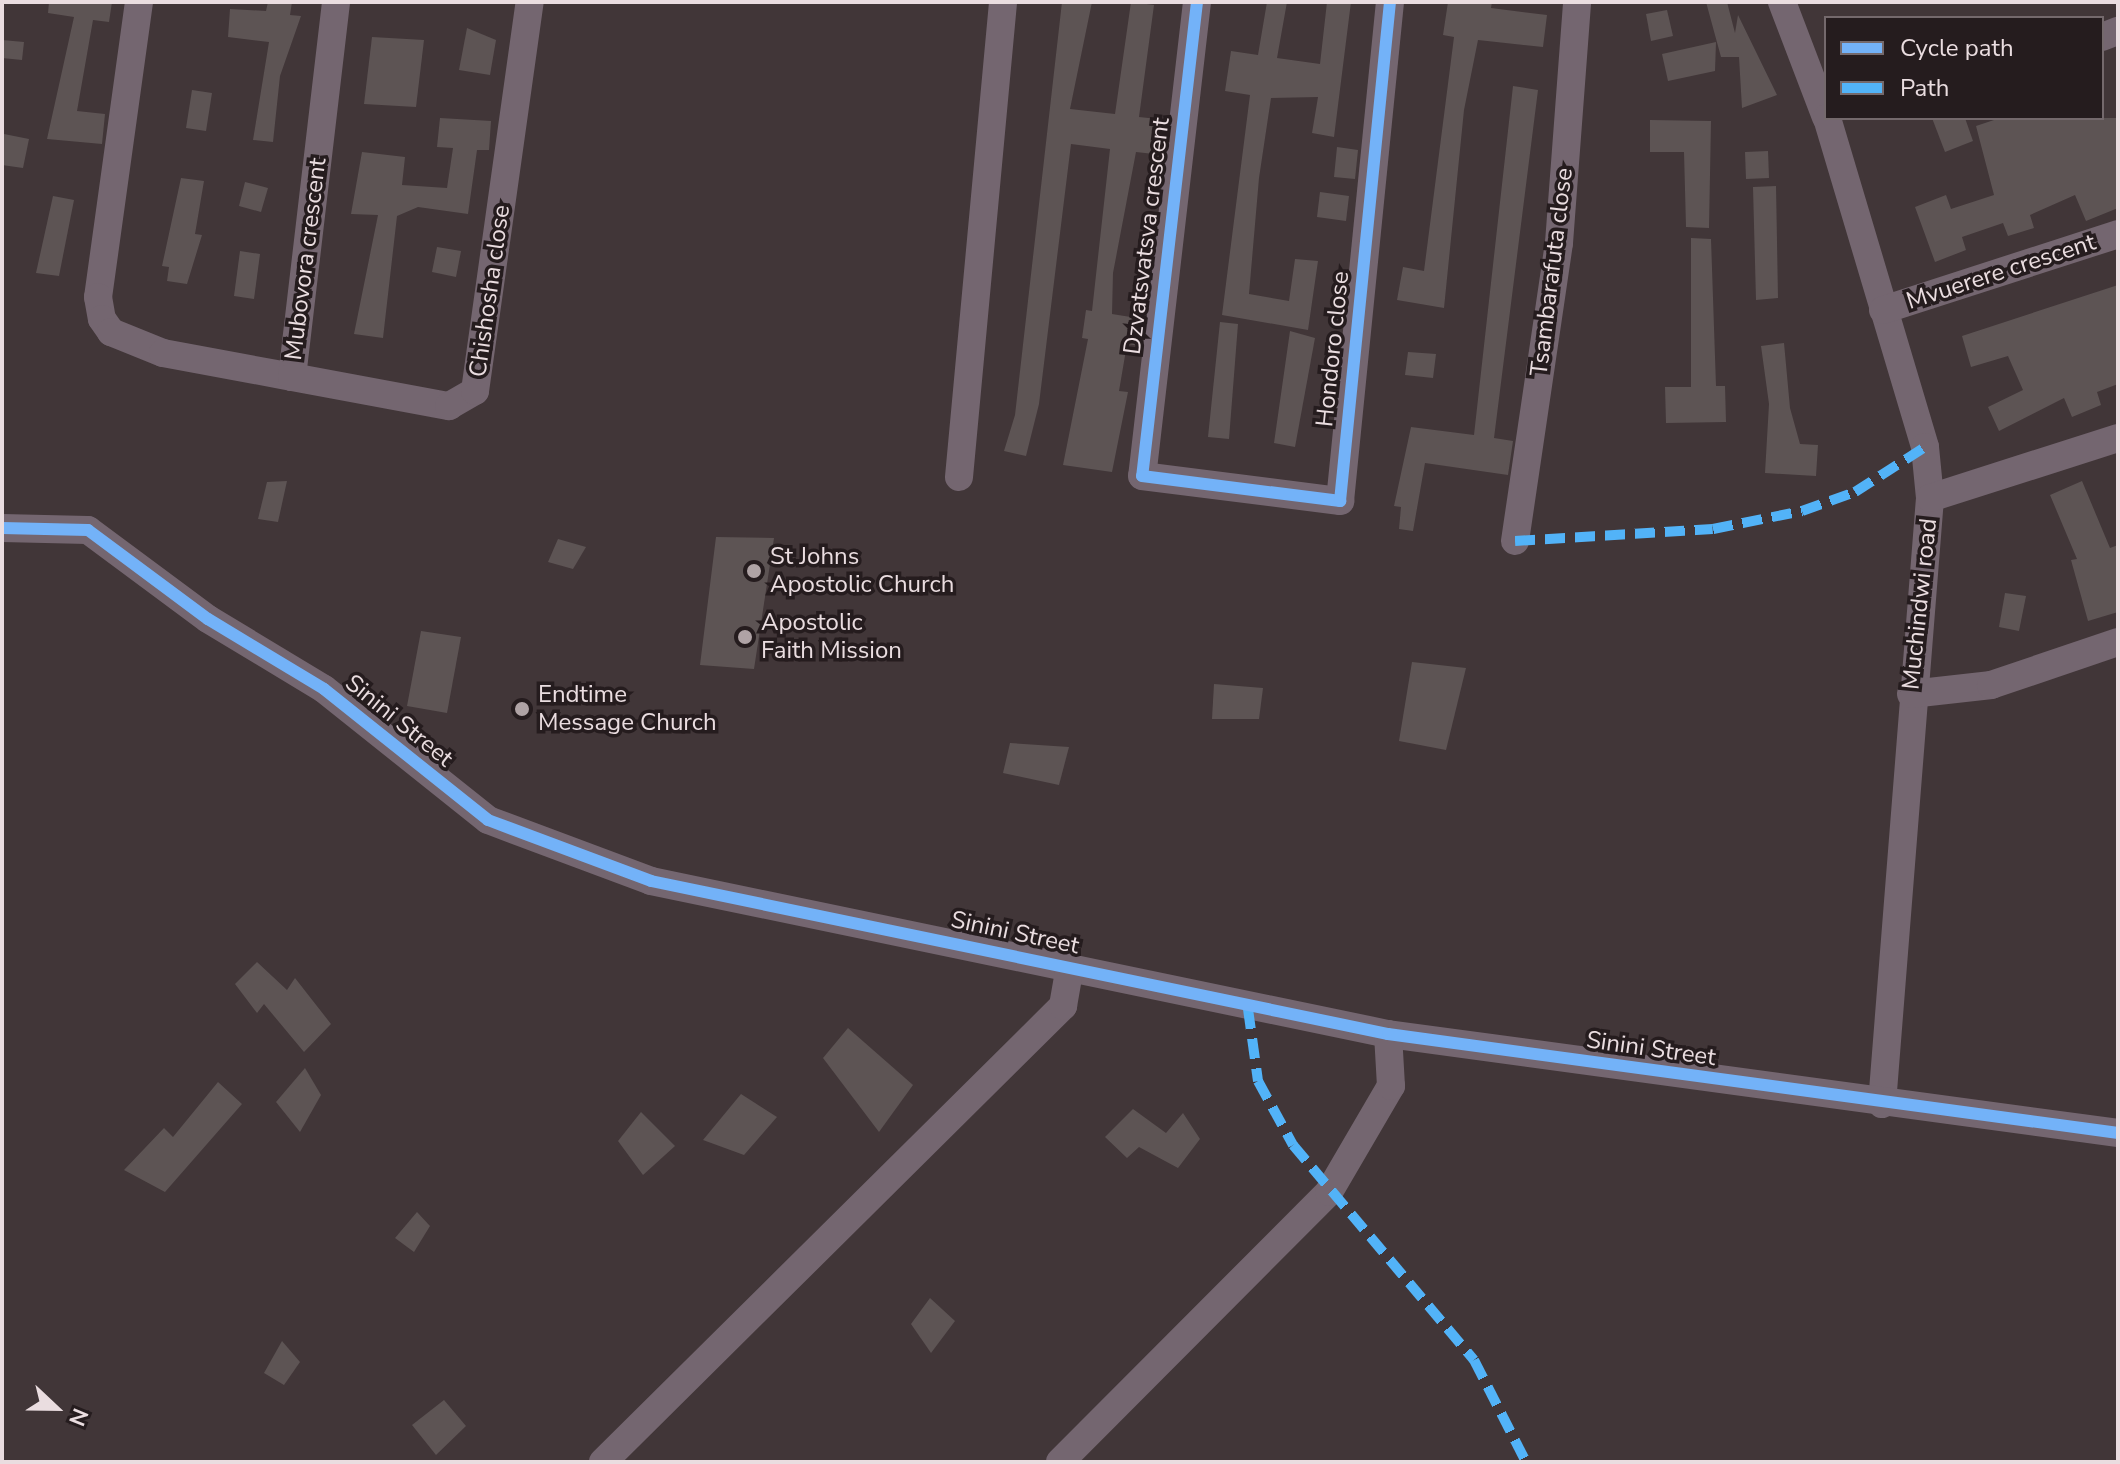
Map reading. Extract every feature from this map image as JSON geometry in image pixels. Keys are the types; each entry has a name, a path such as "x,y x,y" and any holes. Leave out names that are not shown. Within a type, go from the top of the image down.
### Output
{"street":[{"name":"Mubovora crescent","path":"139,2 98,297 102,319 111,332 163,353 292,377 336,2"},
{"name":"Chishosha close","path":"292,377 449,406 475,391 530,2"},
{"path":"959,477 1003,2"},
{"name":"Dzvatsvatsva crescent","path":"1142,476 1197,2"},
{"name":"Hondoro close","path":"1142,476 1340,501 1390,2"},
{"name":"Tsambarafuta close","path":"1515,541 1559,243 1577,2"},
{"name":"Muchindwi road","path":"1782,2 1824,100"},
{"name":"Muchindwi road","path":"1832,120 1883,310 1925,447 1930,498 1911,694 1882,1104"},
{"name":"Mvuerere crescent","path":"1883,310 2118,234"},
{"path":"1930,498 2118,438"},
{"name":"Sinini Street","path":"2,528 88,530 208,619 324,689 488,820 651,881 1388,1034 1882,1104 2118,1133"},
{"path":"1911,694 1991,685 2118,642"},
{"path":"603,1462 1063,1006 1070,966"},
{"path":"1060,1462 1329,1192 1391,1086 1388,1034"}],"building":[{"path":"49,2 112,2 109,22 93,20 77,111 105,114 102,144 47,139 74,17 48,13"},
{"path":"268,2 292,2 290,15 301,16 280,76 273,142 253,140 269,42 228,37 230,9 266,11"},
{"path":"1062,2 1092,2 1070,109 1115,114 1131,2 1154,5 1139,117 1158,119 1154,154 1136,152 1113,273 1112,314 1143,319 1140,346 1127,344 1119,391 1128,392 1112,472 1063,465 1088,339 1082,338 1086,310 1092,311 1110,149 1071,144 1039,404 1026,456 1004,451 1015,415"},
{"path":"1267,2 1287,2 1277,58 1320,64 1327,2 1351,2 1334,137 1312,133 1318,97 1271,98 1259,178 1249,294 1289,301 1295,259 1318,261 1308,330 1222,315 1250,95 1225,91 1231,51 1258,55"},
{"path":"1448,2 1492,2 1491,8 1547,15 1543,47 1478,40 1464,110 1444,308 1397,300 1403,267 1424,271 1454,37 1443,35"},
{"path":"1706,2 1727,2 1735,33 1738,15 1777,95 1742,108 1739,57 1721,57"},
{"path":"1667,10 1673,36 1651,41 1646,14"},
{"path":"467,28 496,40 490,75 459,70"},
{"path":"372,37 424,40 416,107 364,104"},
{"path":"2,40 24,42 22,60 2,58"},
{"path":"1716,42 1715,71 1668,81 1662,54"},
{"path":"1513,86 1538,90 1494,438 1513,441 1508,475 1425,463 1413,531 1399,529 1401,507 1394,506 1411,427 1474,435"},
{"path":"192,90 212,93 206,131 186,128"},
{"path":"440,118 491,121 489,150 477,150 468,214 418,207 397,216 383,338 354,334 378,215 351,214 362,152 405,157 402,185 447,188 453,148 437,147"},
{"path":"2118,118 2118,208 2086,221 2075,195 2030,215 2034,228 2008,236 2003,223 1962,237 1966,250 1935,262 1915,207 1946,195 1951,209 1994,195 1976,126 1994,120"},
{"path":"1650,120 1711,121 1709,228 1686,227 1684,152 1650,152"},
{"path":"1933,120 1966,120 1973,141 1945,152"},
{"path":"4,134 29,139 23,168 2,165"},
{"path":"1337,147 1358,150 1355,179 1334,177"},
{"path":"1768,151 1769,178 1746,179 1745,152"},
{"path":"181,178 204,181 195,234 202,235 187,284 167,281 169,267 162,266"},
{"path":"245,182 268,188 261,212 239,206"},
{"path":"1776,186 1778,298 1756,300 1753,187"},
{"path":"1320,192 1349,196 1346,221 1317,217"},
{"path":"53,196 74,200 59,276 36,273"},
{"path":"1691,238 1711,239 1716,386 1725,386 1726,422 1666,423 1665,387 1691,387"},
{"path":"437,247 461,251 456,277 432,272"},
{"path":"240,251 260,254 254,299 234,296"},
{"path":"2118,285 2118,384 2097,392 2101,405 2072,417 2064,398 1999,431 1988,407 2023,390 2008,356 1971,367 1962,336"},
{"path":"1220,322 1238,324 1229,439 1208,437"},
{"path":"1290,331 1315,338 1295,447 1274,443"},
{"path":"1784,343 1790,408 1800,444 1818,445 1816,476 1765,473 1769,404 1761,346"},
{"path":"1408,352 1436,354 1433,378 1405,375"},
{"path":"287,481 278,522 258,519 267,482"},
{"path":"2082,481 2110,548 2118,545 2118,612 2088,621 2071,560 2077,559 2050,495"},
{"path":"716,537 774,538 754,669 700,665"},
{"path":"558,539 586,547 573,569 548,562"},
{"path":"2005,593 2026,596 2019,631 1999,627"},
{"path":"421,631 461,637 447,713 407,706"},
{"path":"1412,662 1466,668 1446,750 1399,741"},
{"path":"1214,684 1263,688 1259,719 1212,719"},
{"path":"1010,743 1069,747 1059,785 1003,773"},
{"path":"257,962 287,990 295,978 331,1024 304,1052 264,1004 257,1013 235,984"},
{"path":"848,1028 913,1085 879,1132 823,1058"},
{"path":"305,1068 321,1095 300,1132 276,1102"},
{"path":"218,1082 242,1104 165,1192 124,1170 164,1128 173,1137"},
{"path":"741,1094 777,1117 744,1155 703,1140"},
{"path":"1133,1109 1166,1133 1183,1113 1200,1139 1178,1168 1139,1147 1127,1158 1105,1137"},
{"path":"641,1112 675,1146 643,1175 618,1141"},
{"path":"417,1212 430,1226 414,1252 395,1238"},
{"path":"930,1298 955,1321 931,1353 911,1324"},
{"path":"282,1341 300,1362 284,1385 264,1373"},
{"path":"444,1400 466,1426 436,1455 412,1425"}],"marked path":[{"path":"1515,541 1713,529 1802,511 1855,492 1925,447"},
{"path":"1248,1009 1258,1081 1293,1145 1474,1360 1526,1462"}],"cycle path":[{"path":"1197,2 1142,476 1340,501 1390,2"},
{"path":"2,528 88,530 208,619 324,689 488,820 651,881 1388,1034 2118,1133"}],"place":[{"name":"St Johns Apostolic Church","path":"754,571"},
{"name":"Apostolic Faith Mission","path":"745,637"},
{"name":"Endtime Message Church","path":"522,709"}]}
